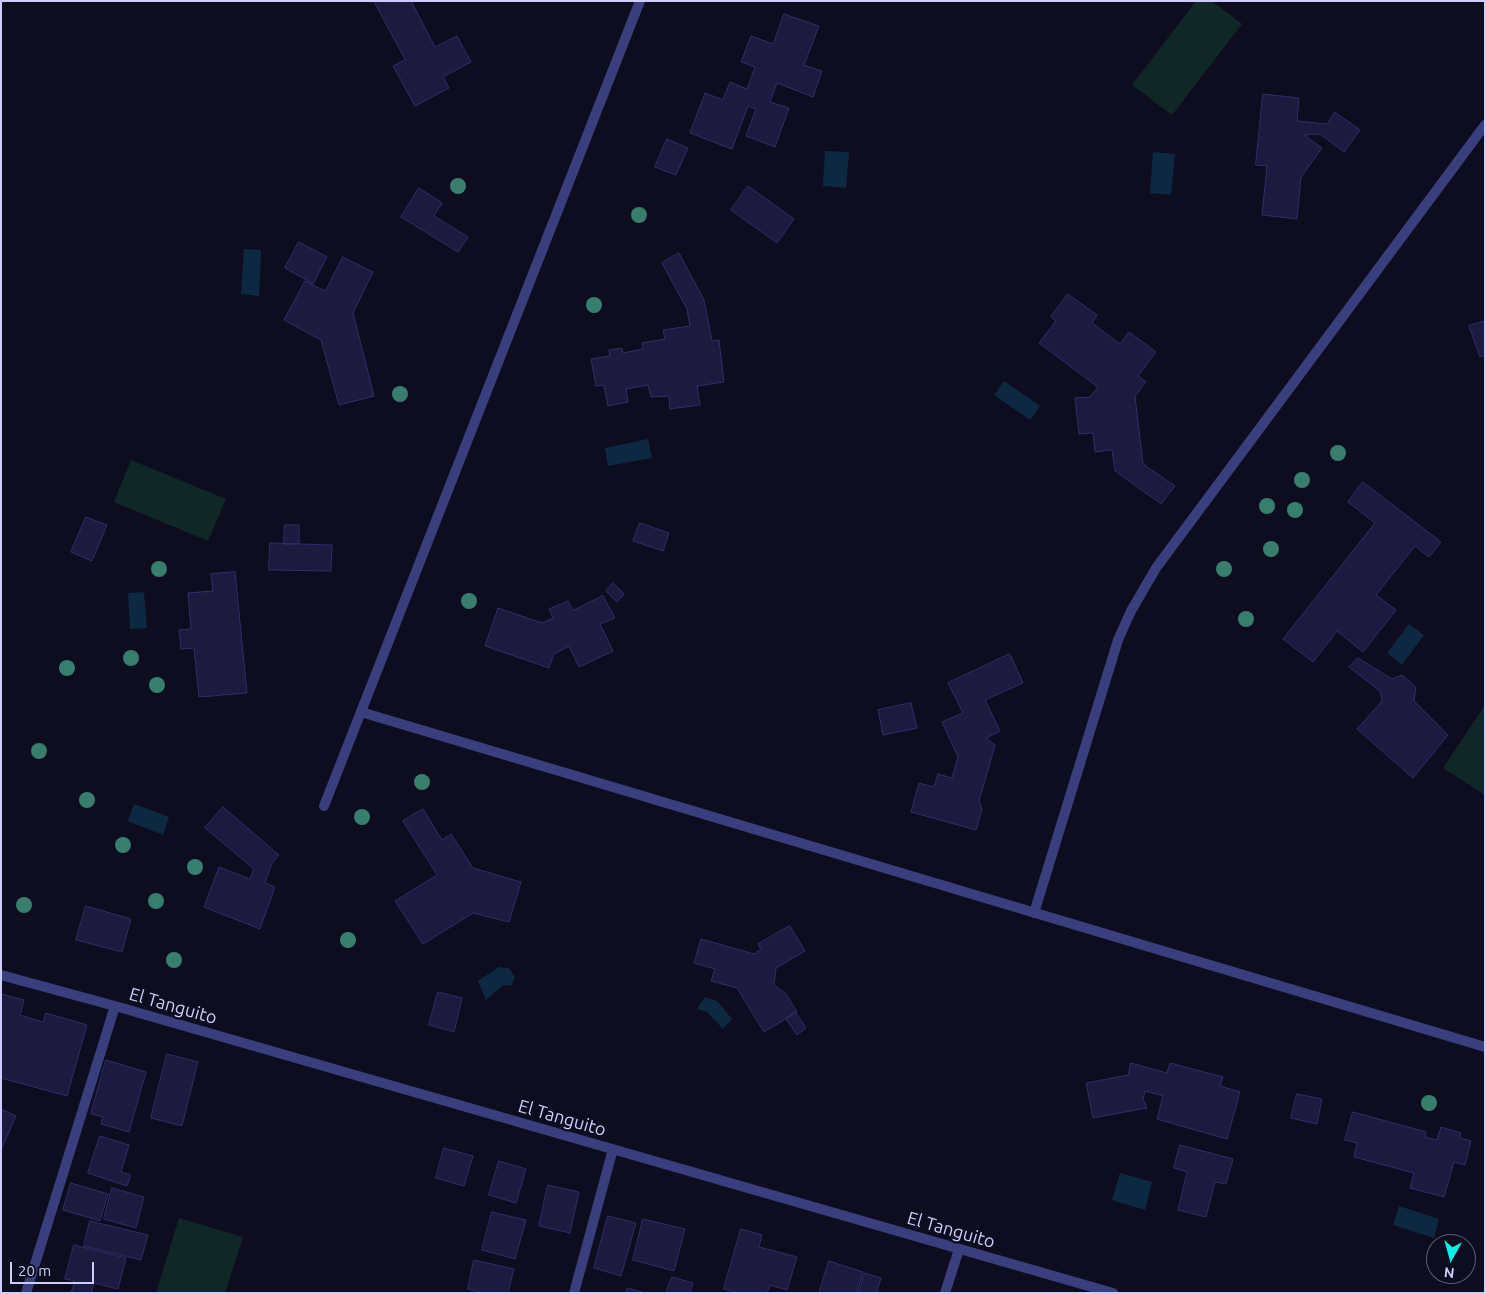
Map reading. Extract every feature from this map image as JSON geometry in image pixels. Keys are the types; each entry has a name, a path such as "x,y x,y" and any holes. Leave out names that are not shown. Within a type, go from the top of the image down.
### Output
{"street":[{"path":"324,806 640,1"},
{"path":"1034,913 1118,640 1131,611 1156,568 1485,126"},
{"path":"361,712 1485,1048"},
{"name":"El Tanguito","path":"1,975 115,1006 1113,1293"},
{"path":"26,1293 115,1006"},
{"path":"574,1293 613,1149"},
{"path":"945,1293 959,1249"}],"green space":[{"path":"1196,1 1212,1 1242,24 1172,115 1132,85"},
{"path":"131,460 226,499 208,541 114,502"},
{"path":"1485,705 1485,795 1443,768"},
{"path":"179,1218 243,1237 225,1293 156,1293"}],"water":[{"path":"825,151 849,152 846,188 823,186"},
{"path":"1153,152 1175,154 1171,195 1150,193"},
{"path":"244,249 261,250 259,296 241,294"},
{"path":"1004,381 1040,406 1030,420 994,395"},
{"path":"648,439 652,458 608,466 605,448"},
{"path":"144,592 147,628 130,629 128,593"},
{"path":"1409,624 1424,635 1402,665 1387,653"},
{"path":"134,804 169,817 163,835 128,821"},
{"path":"499,967 509,968 515,977 511,986 503,985 486,1000 478,981"},
{"path":"705,997 717,1001 732,1019 723,1029 707,1012 697,1009"},
{"path":"1120,1173 1152,1182 1145,1210 1112,1200"},
{"path":"1399,1206 1439,1219 1435,1234 1426,1235 1393,1225"}],"building":[{"path":"374,1 411,1 435,47 457,36 471,62 443,77 449,88 415,106 393,66 405,60"},
{"path":"784,14 819,26 804,65 822,71 813,97 777,83 770,102 789,108 775,147 746,136 756,109 748,106 732,149 690,133 705,93 723,100 730,82 747,89 755,67 741,62 751,36 773,44"},
{"path":"1263,94 1299,98 1297,121 1327,124 1335,112 1360,130 1344,152 1320,134 1304,135 1322,148 1301,177 1297,219 1262,215 1267,166 1256,165"},
{"path":"667,139 688,148 676,175 655,167"},
{"path":"748,186 794,219 777,243 731,210"},
{"path":"419,188 442,203 434,216 468,237 458,252 401,217"},
{"path":"299,242 327,257 313,284 285,268"},
{"path":"679,253 704,300 712,341 719,340 724,382 697,386 700,405 670,409 669,396 651,397 648,385 626,389 628,402 608,406 604,385 596,386 591,359 610,356 609,350 622,348 623,353 643,349 642,343 665,339 663,330 690,326 687,309 662,263"},
{"path":"343,257 373,272 353,313 374,396 339,405 321,340 284,320 305,281 325,291"},
{"path":"1068,294 1097,315 1092,323 1120,344 1129,332 1156,352 1138,376 1146,382 1135,396 1143,464 1175,486 1161,504 1115,471 1112,450 1095,452 1093,433 1079,434 1075,398 1090,397 1098,387 1039,343 1056,321 1051,317"},
{"path":"1485,321 1485,355 1480,357 1469,326"},
{"path":"1363,482 1441,542 1429,557 1415,546 1376,595 1396,610 1363,652 1337,631 1313,662 1283,639 1375,523 1348,502"},
{"path":"86,517 107,525 92,561 71,552"},
{"path":"640,523 669,533 663,551 633,541"},
{"path":"285,525 299,525 299,544 284,544"},
{"path":"270,543 332,545 331,571 269,570"},
{"path":"235,572 247,693 199,697 194,648 181,649 179,630 191,629 188,593 213,591 211,574"},
{"path":"613,583 624,594 617,602 606,591"},
{"path":"603,596 615,618 600,624 613,651 579,667 569,646 554,654 549,668 485,646 498,608 542,623 553,618 549,609 568,601 573,610"},
{"path":"1010,654 1023,683 985,700 1000,731 986,738 995,745 979,801 982,809 976,830 911,812 919,783 934,787 938,774 952,778 958,757 942,722 963,713 948,683"},
{"path":"1358,658 1392,679 1402,675 1416,687 1414,701 1448,735 1413,778 1357,729 1382,701 1380,691 1349,667"},
{"path":"911,703 917,728 883,735 878,710"},
{"path":"223,807 279,855 272,863 265,883 275,887 260,929 204,907 219,867 250,879 254,869 205,828"},
{"path":"423,809 442,840 451,834 473,868 521,882 509,922 473,913 423,944 395,901 437,875 403,821"},
{"path":"86,906 131,919 122,952 76,940"},
{"path":"790,926 805,951 776,968 774,985 786,994 797,1012 764,1032 737,988 711,981 715,969 694,963 701,939 754,954 761,949 758,944"},
{"path":"438,992 462,998 454,1032 429,1025"},
{"path":"2,994 24,1000 20,1015 43,1022 46,1013 87,1025 67,1096 1,1078"},
{"path":"795,1012 806,1028 797,1035 786,1019"},
{"path":"167,1054 198,1062 182,1126 151,1118"},
{"path":"106,1060 146,1072 129,1132 101,1124 103,1117 91,1114"},
{"path":"1131,1063 1167,1073 1170,1063 1223,1077 1220,1086 1240,1092 1227,1139 1157,1119 1163,1096 1145,1091 1143,1099 1147,1108 1093,1118 1086,1083 1128,1075"},
{"path":"1297,1094 1322,1099 1317,1124 1291,1118"},
{"path":"1,1109 16,1116 1,1150"},
{"path":"1353,1112 1426,1132 1425,1137 1437,1140 1441,1127 1461,1133 1460,1138 1471,1141 1465,1165 1454,1162 1444,1197 1410,1188 1414,1173 1354,1157 1357,1143 1345,1140"},
{"path":"100,1136 129,1145 121,1172 131,1175 127,1186 88,1173"},
{"path":"1180,1145 1233,1159 1226,1184 1215,1182 1206,1217 1178,1210 1187,1172 1174,1168"},
{"path":"444,1148 473,1156 464,1186 436,1178"},
{"path":"499,1161 526,1169 516,1203 489,1195"},
{"path":"71,1183 108,1194 100,1221 63,1210"},
{"path":"548,1185 579,1192 570,1233 539,1226"},
{"path":"112,1188 144,1197 136,1228 104,1219"},
{"path":"492,1212 526,1220 515,1259 482,1250"},
{"path":"608,1216 636,1223 621,1276 594,1268"},
{"path":"643,1219 685,1229 674,1271 633,1260"},
{"path":"90,1221 148,1235 141,1260 84,1246"},
{"path":"741,1229 762,1235 759,1247 797,1257 787,1290 770,1285 767,1293 739,1293 724,1289"},
{"path":"74,1245 126,1258 118,1289 94,1283 91,1293 71,1293 75,1281 65,1279"},
{"path":"474,1260 514,1269 508,1293 483,1293 468,1289"},
{"path":"829,1261 863,1272 857,1293 819,1293"},
{"path":"865,1273 881,1278 877,1291 881,1293 859,1293"},
{"path":"672,1277 693,1283 690,1293 666,1293"},
{"path":"628,1288 645,1293 626,1293"}]}
